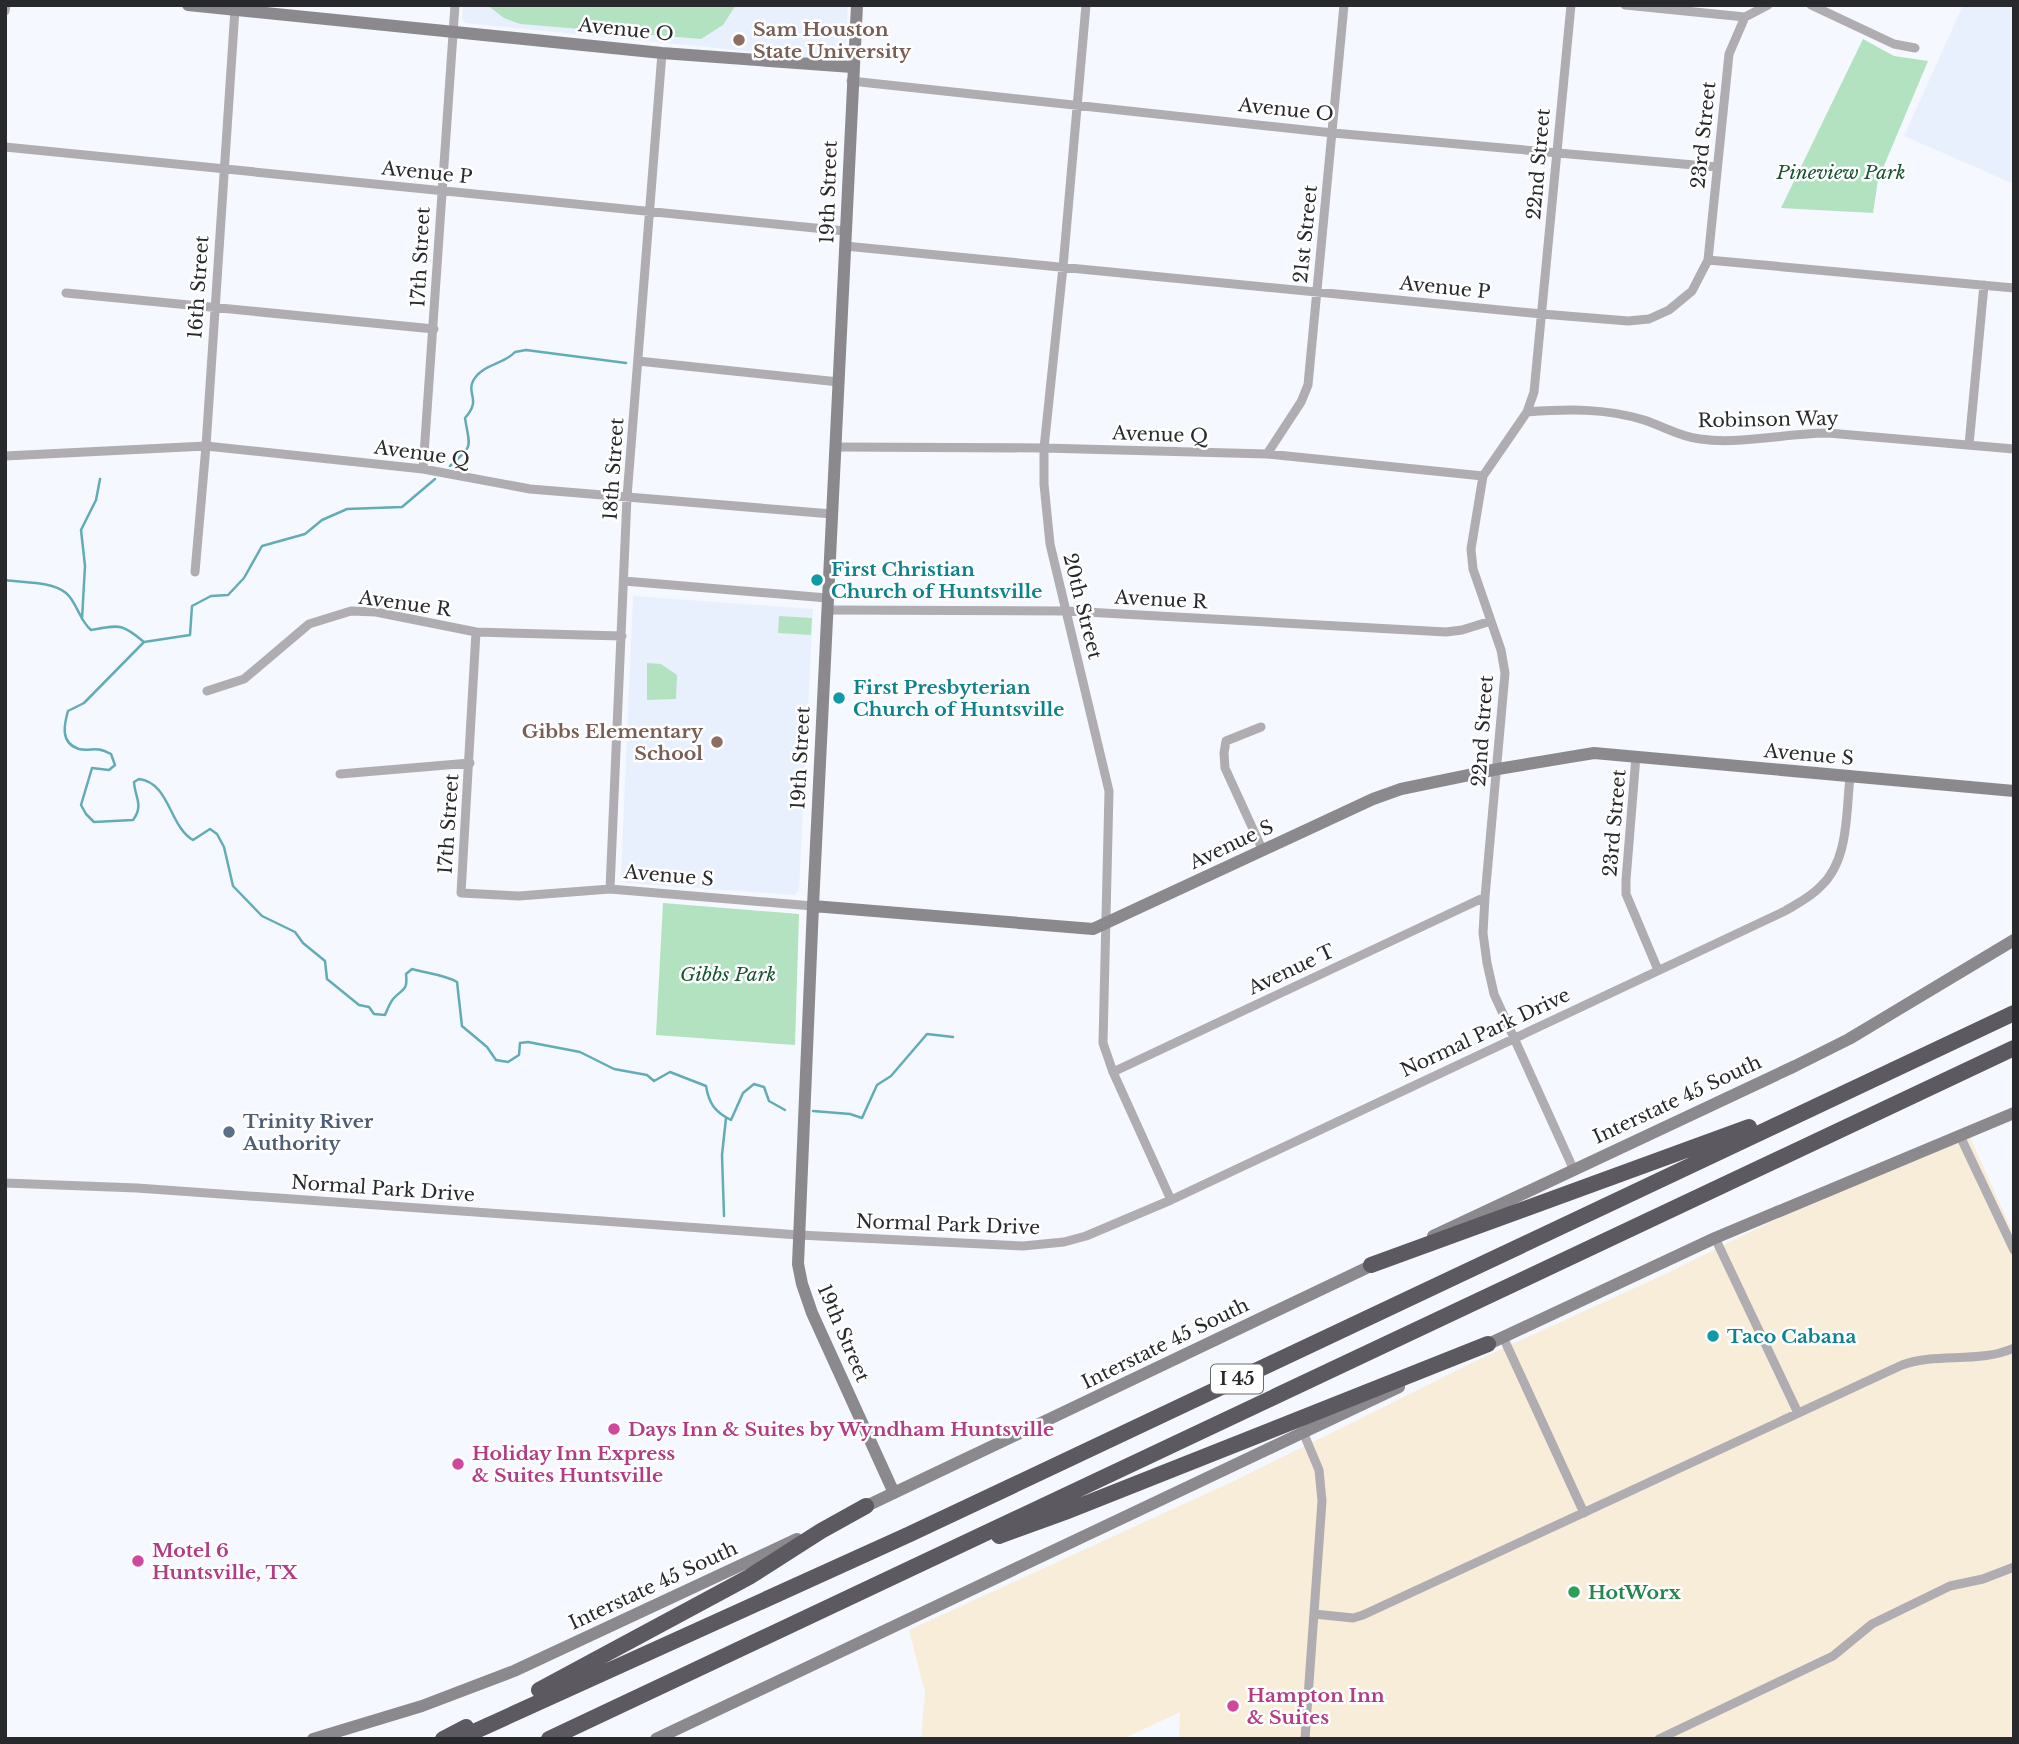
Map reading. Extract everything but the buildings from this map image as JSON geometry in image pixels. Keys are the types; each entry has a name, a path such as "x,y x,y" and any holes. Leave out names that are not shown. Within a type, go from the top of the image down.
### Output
{"highway":[{"name":"I 45","path":"458,1739 909,1534 2014,1013"},
{"name":"I 45","path":"549,1739 2014,1048"},
{"path":"1371,1265 1847,1091"},
{"path":"915,1566 1065,1513 1488,1345"},
{"path":"443,1739 749,1577 866,1506"}],"street":[{"path":"5,11 6,5"},
{"name":"Avenue O","path":"188,5 235,7 662,52 852,67"},
{"name":"17th Street","path":"423,469 455,5"},
{"name":"19th Street","path":"857,5 851,81 799,1264 807,1301 894,1493"},
{"name":"20th Street","path":"1086,5 1044,448 1046,522 1109,791 1103,1043 1113,1072 1171,1200"},
{"name":"21st Street","path":"1267,454 1301,402 1308,386 1344,5"},
{"name":"22nd Street","path":"1571,5 1534,392 1527,412 1482,475 1471,549 1473,569 1501,650 1505,673 1485,897 1483,933 1487,963 1494,994 1573,1168"},
{"path":"1625,5 1745,17 1768,5"},
{"path":"1811,5 1894,44 1915,48"},
{"name":"16th Street","path":"195,572 226,169 235,7"},
{"name":"23rd Street","path":"1708,260 1729,54 1745,17"},
{"name":"18th Street","path":"610,889 627,497 662,52"},
{"name":"Avenue O","path":"851,81 1333,133 1717,167"},
{"name":"Avenue P","path":"5,147 845,231"},
{"name":"Avenue P","path":"845,246 1628,321 1649,318 1669,310 1692,291 1708,260"},
{"path":"1708,260 2014,288"},
{"path":"1969,445 1984,285"},
{"path":"66,293 433,329"},
{"path":"638,361 839,382"},
{"name":"Robinson Way","path":"1527,412 1577,409 1615,413 1646,421 1680,435 1723,441 1800,433 1828,433 2014,449"},
{"name":"Avenue Q","path":"5,456 206,446 423,469 530,489 832,514"},
{"name":"Avenue Q","path":"835,447 1044,448 1267,454 1482,475"},
{"name":"Avenue R","path":"624,581 827,604 1066,611 1446,632 1491,621"},
{"name":"Avenue R","path":"207,691 244,679 309,624 351,611 376,612 476,632 622,636"},
{"name":"17th Street","path":"461,893 476,632"},
{"path":"1261,727 1226,741 1224,753 1225,768 1263,850"},
{"name":"Avenue S","path":"461,893 519,896 610,889 1093,929 1373,799 1401,789 1594,753 2014,792"},
{"name":"23rd Street","path":"1636,757 1626,894 1658,970"},
{"path":"340,774 470,763"},
{"name":"Normal Park Drive","path":"5,1183 137,1188 799,1235 1023,1246 1045,1245 1086,1236 1171,1200 1785,911 1809,897 1824,884 1836,865 1843,846 1850,777"},
{"name":"Avenue T","path":"1113,1072 1485,897"},
{"name":"Interstate 45 South","path":"313,1739 402,1713 514,1671 894,1493 1573,1168 1795,1066 1849,1039 2014,940"},
{"path":"656,1739 1715,1238 2014,1113"},
{"path":"1960,1136 2014,1250"},
{"path":"1715,1238 1798,1413"},
{"path":"1503,1337 1584,1513"},
{"path":"1314,1615 1353,1618 1363,1615 1917,1360 1981,1357 2014,1348"},
{"path":"1303,1432 1319,1470 1322,1486 1305,1739"},
{"path":"1659,1739 1833,1656 1872,1624 1948,1587 1983,1579 2014,1567"}],"shaded area":[{"name":"Sam Houston State University","path":"463,5 848,5 845,56 836,60 466,23 462,19"},
{"path":"1963,5 2014,5 2014,184 1904,136"},
{"name":"Gibbs Elementary School","path":"633,596 813,609 799,891 794,895 627,883 621,876"},
{"path":"1965,1126 2014,1235 2014,1739 1179,1739 1180,1712 1123,1739 921,1739 925,1692 909,1630 1236,1480 1482,1358 1663,1275"}],"green space":[{"path":"487,5 736,5 723,25 701,39 520,24 504,18"},
{"name":"Pineview Park","path":"1863,39 1894,56 1928,61 1878,180 1873,213 1781,208"},
{"path":"779,616 812,618 811,635 778,633"},
{"path":"647,663 661,664 677,675 676,699 647,700"},
{"name":"Gibbs Park","path":"663,903 799,914 795,1045 656,1035"}],"waterway":[{"path":"450,466 467,449 465,418 473,401 471,386 477,375 487,368 515,352 526,350 626,363"},
{"path":"82,619 85,566 81,530 96,500 100,479"},
{"path":"144,642 190,635 192,606 211,596 228,595 244,578 262,546 305,534 322,520 347,509 402,507 435,479"},
{"path":"5,580 45,584 60,589 70,597 91,630 120,627 144,642 84,703 68,711 65,733 69,742 79,749 97,749 111,754 115,765 109,770 92,768 81,805 86,814 94,822 133,820 138,810 134,782 139,779 149,782 163,796 185,834 193,840 210,829 217,834 224,847 233,886 262,916 295,932 303,943 325,961 327,979 359,1005 369,1007 374,1014 385,1015 393,999 405,986 406,974 412,969 436,974 457,982 462,1026 487,1047 496,1060 508,1062 519,1055 520,1043 528,1042 580,1052 614,1069 647,1075 654,1081 670,1072 706,1086 714,1107 731,1120 743,1093 754,1084 764,1087 769,1101 785,1110"},
{"path":"813,1111 850,1114 862,1118 877,1085 891,1076 927,1034 953,1037"},
{"path":"724,1216 722,1155 726,1118"}],"place":[{"name":"Sam Houston State University","path":"739,40"},
{"name":"First Christian Church of Huntsville","path":"817,580"},
{"name":"First Presbyterian Church of Huntsville","path":"839,698"},
{"name":"Gibbs Elementary School","path":"717,742"},
{"name":"Trinity River Authority","path":"229,1132"},
{"name":"Taco Cabana","path":"1713,1336"},
{"name":"Days Inn & Suites by Wyndham Huntsville","path":"614,1429"},
{"name":"Holiday Inn Express & Suites Huntsville","path":"458,1464"},
{"name":"Motel 6 Huntsville, TX","path":"138,1561"},
{"name":"HotWorx","path":"1574,1592"},
{"name":"Hampton Inn & Suites","path":"1233,1706"}]}
